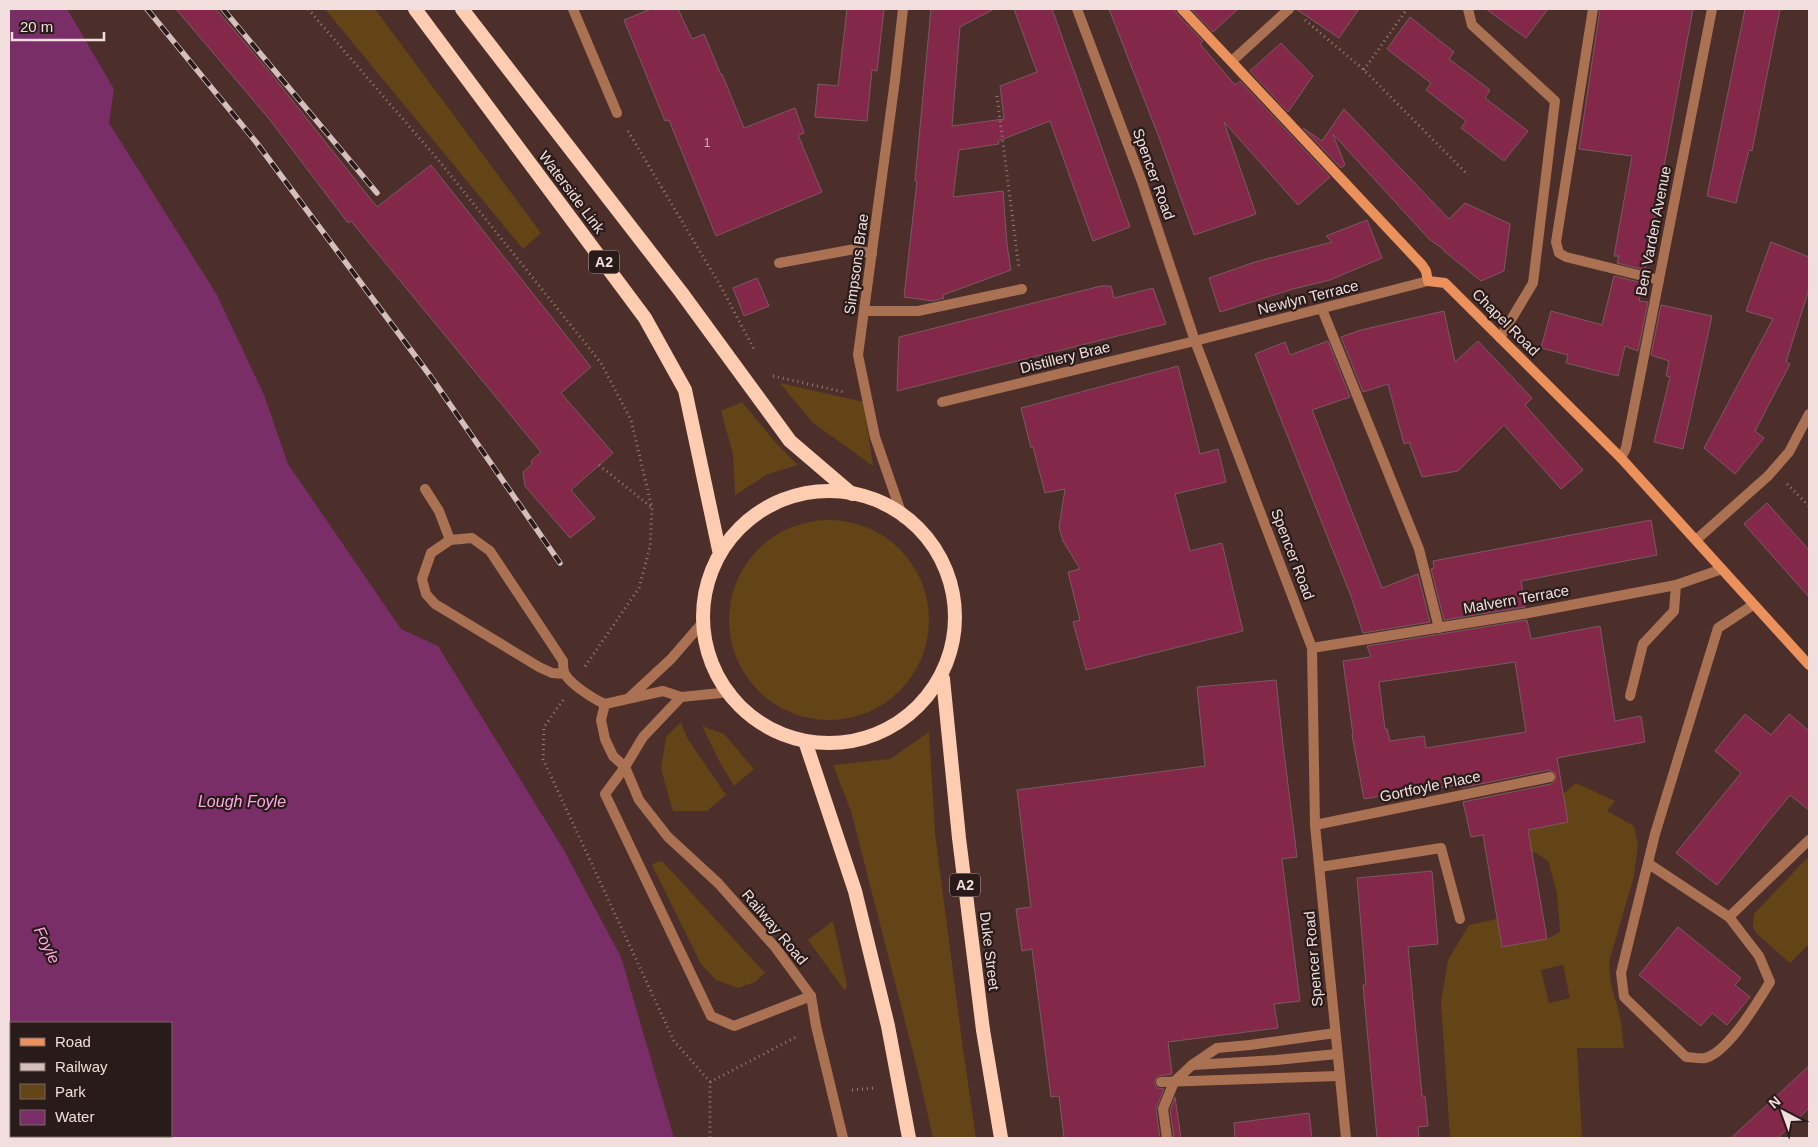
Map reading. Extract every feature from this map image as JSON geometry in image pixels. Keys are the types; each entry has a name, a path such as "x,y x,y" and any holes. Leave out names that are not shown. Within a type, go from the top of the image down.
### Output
{"highway":[{"name":"Waterside Link","path":"416,9 645,318 684,390 720,550"},
{"name":"Waterside Link","path":"462,9 681,292 790,441 852,494"},
{"name":"A2","path":"813,492 852,494 886,505 916,526 938,554 954,594 955,637 943,678 918,710 889,730 857,741 805,741 770,728 747,712 710,660 703,622 706,589 720,550 741,523 774,502 813,492"},
{"name":"Duke Street","path":"943,678 958,838 983,1030 1001,1138"},
{"path":"805,741 855,891 888,1026 908,1138"}],"main road":[{"path":"1182,9 1422,265 1428,281"},
{"name":"Chapel Road","path":"1428,281 1445,282 1621,458 1809,665"}],"street":[{"path":"573,9 617,113"},
{"name":"Simpsons Brae","path":"903,9 858,355 875,437 904,518"},
{"name":"Spencer Road","path":"1077,9 1142,182 1195,341 1312,648 1315,825 1346,1138"},
{"path":"1232,61 1289,9"},
{"path":"1468,9 1472,25 1556,101 1533,282 1500,338"},
{"path":"1593,9 1556,242 1559,254 1566,257 1659,280"},
{"name":"Ben Varden Avenue","path":"1621,458 1626,448 1712,9"},
{"path":"779,263 855,250 872,254"},
{"name":"Newlyn Terrace","path":"1195,341 1428,281"},
{"path":"864,311 918,311 1022,289"},
{"path":"1322,309 1419,549 1439,628"},
{"name":"Distillery Brae","path":"942,402 1195,341"},
{"path":"1696,540 1768,476 1789,452 1809,414"},
{"path":"425,489 438,510 450,540"},
{"path":"565,674 552,673 539,667 435,604 426,594 422,579 431,553 450,540 472,538 490,551 563,661 565,674 595,700 605,704 663,691 681,697 731,692"},
{"name":"Malvern Terrace","path":"1312,648 1523,614 1676,585 1722,569"},
{"path":"1630,696 1643,644 1674,611 1676,585"},
{"path":"1648,864 1729,917 1759,956 1770,982 1725,1046 1706,1058 1686,1057 1624,997 1621,973 1655,834 1718,628 1754,605"},
{"path":"629,698 671,658 703,622"},
{"path":"681,697 643,737 625,767 605,794 711,1016 734,1026 811,996"},
{"name":"Railway Road","path":"605,704 602,720 605,738 613,756 625,767 639,800 668,837 718,883 769,940 811,996 816,1026 843,1138"},
{"name":"Gortfoyle Place","path":"1315,825 1550,777"},
{"path":"1729,917 1809,840"},
{"path":"1320,867 1441,848 1460,919"},
{"path":"1166,1138 1162,1109 1174,1082 1192,1065 1217,1048 1335,1033"},
{"path":"1192,1065 1337,1054"},
{"path":"1161,1082 1339,1076"}],"path":[{"path":"308,9 440,162 601,363 631,420 652,508 650,547 638,588 574,683"},
{"path":"1364,70 1407,9"},
{"path":"1298,15 1364,70 1468,175"},
{"path":"997,96 1022,289"},
{"path":"617,113 720,286 759,358"},
{"path":"768,372 774,377 867,397"},
{"path":"598,465 652,508"},
{"path":"1768,476 1789,484 1809,506"},
{"path":"564,697 544,727 543,759 674,1041 710,1082 710,1138"},
{"path":"710,1082 801,1034"}],"green space":[{"path":"325,9 375,9 541,233 523,249"},
{"path":"780,383 864,402 873,466 812,422"},
{"path":"742,402 776,443 798,465 768,474 735,495 733,454 721,411"},
{"path":"829,520 858,524 876,532 900,549 917,573 925,591 929,620 925,649 917,667 900,691 876,708 858,716 829,720 800,716 782,708 758,691 741,667 733,649 729,620 733,591 741,573 758,549 782,532 800,524"},
{"path":"681,722 687,738 726,795 707,811 673,811 661,769 666,737"},
{"path":"702,726 724,734 754,769 734,786 718,759"},
{"path":"929,732 935,833 976,1138 933,1138 919,1076 851,811 833,765 890,759"},
{"path":"1576,783 1615,801 1607,811 1634,826 1638,846 1633,880 1610,958 1611,982 1624,1048 1577,1048 1582,1138 1450,1138 1441,1002 1448,960 1469,925 1497,919 1502,947 1547,939 1560,932 1557,893 1548,861 1536,853 1517,850 1516,832 1568,822 1563,794","holes":["1563,965 1570,998 1549,1003 1541,970"]},
{"path":"1809,856 1809,944 1790,963 1756,933 1753,927 1754,914"},
{"path":"658,861 663,862 765,973 755,982 738,988 716,980 701,964 652,865"},
{"path":"833,921 847,985 845,991 808,940"}],"water":[{"name":"Lough Foyle","path":"9,9 67,9 114,89 109,123 217,295 264,395 288,464 401,629 438,646 565,852 621,957 674,1138 9,1138"}],"building":[{"path":"176,9 216,9 273,76 377,207 431,165 591,367 561,393 613,453 571,490 595,518 570,538 525,486 523,472 541,452 351,221 348,223 270,120"},
{"path":"651,9 678,9 692,39 704,34 744,128 795,108 804,133 798,135 822,192 716,236 669,120 665,121 624,20"},
{"path":"847,9 884,9 877,71 872,70 867,121 815,117 818,84 838,86"},
{"path":"931,9 994,9 960,27 952,126 1004,119 1000,86 1037,72 1014,9 1052,9 1130,227 1093,241 1050,121 998,141 999,144 959,150 953,197 1003,191 1011,270 943,295 944,298 933,301 904,297 917,181 915,181"},
{"path":"1109,9 1175,9 1177,14 1203,41 1200,44 1235,85 1240,81 1330,177 1298,205 1224,122 1256,214 1194,235 1160,140"},
{"path":"1191,9 1238,9 1213,32"},
{"path":"1296,9 1359,9 1339,38"},
{"path":"1486,9 1548,9 1526,38"},
{"path":"1600,9 1693,9 1645,270 1617,263 1619,256 1614,256 1632,156 1579,149"},
{"path":"1745,9 1780,9 1752,151 1749,150 1736,203 1707,196"},
{"path":"1410,17 1454,52 1449,59 1490,90 1485,98 1528,131 1504,161 1461,128 1466,121 1426,90 1431,83 1387,49"},
{"path":"1281,43 1313,76 1288,112 1250,71"},
{"path":"1344,109 1449,219 1465,203 1510,224 1504,271 1481,281 1429,239 1333,134 1345,165 1341,168 1303,128 1322,141"},
{"path":"1367,220 1382,258 1330,280 1293,289 1220,312 1209,278 1255,262 1332,242 1326,236"},
{"path":"1771,242 1809,257 1809,289 1786,362 1790,364 1755,431 1764,438 1735,474 1704,448 1773,319 1746,311"},
{"path":"1614,276 1643,283 1639,301 1648,302 1638,351 1625,346 1618,376 1566,363 1568,355 1541,348 1551,311 1602,325"},
{"path":"757,278 769,306 744,316 733,288"},
{"path":"1101,286 1111,286 1114,298 1153,288 1166,324 897,391 899,337"},
{"path":"1661,305 1712,316 1683,449 1654,442 1670,377 1666,376 1669,361 1651,355"},
{"path":"1444,311 1455,362 1478,341 1532,398 1525,405 1583,470 1561,489 1504,425 1458,471 1422,477 1409,442 1404,444 1388,384 1363,392 1341,337 1361,330"},
{"path":"1328,341 1350,397 1312,410 1382,588 1418,574 1430,622 1363,633 1351,596 1255,354 1285,342 1290,355"},
{"path":"1178,366 1200,454 1218,449 1226,482 1175,494 1190,551 1222,543 1243,631 1086,670 1073,622 1080,620 1068,572 1080,569 1063,541 1059,527 1065,489 1045,493 1021,408"},
{"path":"1767,503 1809,550 1809,597 1744,524"},
{"path":"1651,520 1657,555 1521,581 1525,607 1444,620 1431,569 1434,568 1433,561"},
{"path":"1527,620 1531,639 1600,626 1615,721 1641,716 1645,742 1557,758 1568,822 1528,830 1547,939 1502,947 1483,835 1471,837 1463,802 1551,784 1556,780 1555,773 1549,770 1461,788 1460,784 1398,796 1399,793 1364,799 1352,735 1343,661 1371,657 1367,646","holes":["1515,662 1526,732 1426,748 1424,736 1390,741 1387,729 1385,729 1379,682"]},
{"path":"1276,680 1297,857 1282,859 1300,1001 1274,1004 1278,1028 1168,1042 1172,1074 1158,1076 1154,1082 1157,1088 1164,1089 1156,1109 1160,1138 1064,1138 1059,1096 1051,1097 1032,949 1022,951 1016,909 1031,907 1017,790 1205,766 1197,687"},
{"path":"1745,714 1771,735 1789,714 1809,731 1809,810 1790,795 1717,885 1676,853 1741,773 1715,751"},
{"path":"1432,871 1438,944 1408,947 1422,1096 1425,1096 1428,1126 1418,1127 1419,1138 1377,1138 1363,985 1366,985 1357,878"},
{"path":"1678,927 1741,978 1735,985 1750,997 1727,1025 1712,1013 1701,1026 1639,975"},
{"path":"1809,1066 1809,1108 1778,1138 1731,1138"},
{"path":"1175,1097 1181,1138 1174,1138 1170,1110"},
{"path":"1309,1113 1312,1138 1235,1138 1234,1123"}],"railway":[{"path":"147,9 256,142 431,377 560,563"},
{"path":"223,9 377,193"}],"water label":[{"name":"Foyle","path":"47,945"}]}
